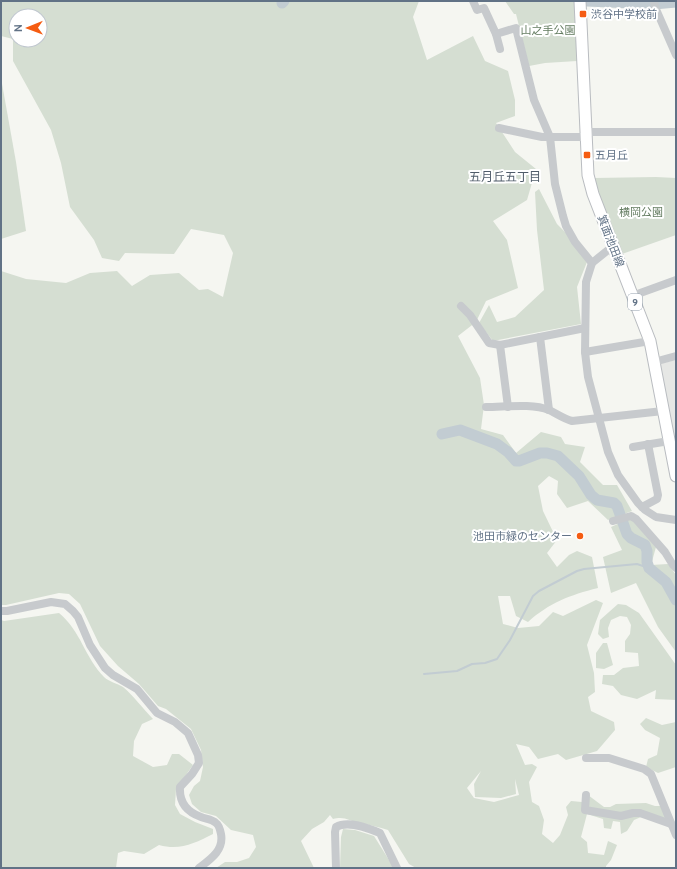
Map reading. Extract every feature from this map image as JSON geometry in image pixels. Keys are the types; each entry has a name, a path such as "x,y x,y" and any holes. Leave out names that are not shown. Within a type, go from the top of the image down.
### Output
{"main road":[{"name":"箕面池田線","path":"580,1 588,175 593,194 650,340 676,476"}],"street":[{"path":"473,1 477,10 484,8 496,34 500,49"},
{"path":"654,1 655,7 676,54"},
{"path":"496,34 516,28 534,100 550,137 555,184 566,226 575,242 592,263"},
{"path":"667,32 676,32"},
{"path":"499,128 550,137 586,134 676,132"},
{"path":"613,246 592,263 584,288 585,352 588,377 608,452 618,475 638,503 640,513 676,568"},
{"path":"632,296 676,280"},
{"path":"461,306 470,315 489,342 500,345 585,328"},
{"path":"540,337 549,410"},
{"path":"585,352 650,340"},
{"path":"500,345 508,407"},
{"path":"654,362 676,356"},
{"path":"486,408 535,407 549,410 566,420 572,421 663,411"},
{"path":"633,447 669,440"},
{"path":"613,521 640,513 656,499 658,495 648,444"},
{"path":"640,513 663,519 676,520"},
{"path":"1,611 51,602 65,604 78,617 90,645 105,668 113,675 137,689 157,713 175,722 188,733 198,755 199,763 192,774 180,787 179,795 181,802 187,810 217,823 222,842 218,851 199,868"},
{"path":"586,758 609,758 644,769 651,774 676,835"},
{"path":"586,795 585,810 622,816 640,813 671,824"},
{"path":"336,868 334,832 336,827 346,824 371,829 380,833 397,868"}],"shaded area":[{"path":"676,360 676,450 659,364"}],"green space":[{"path":"1,1 419,1 413,17 427,60 473,36 485,61 508,71 515,100 515,116 496,123 515,152 536,169 527,200 493,221 507,240 518,288 486,301 476,322 458,336 480,378 484,405 481,429 503,435 516,453 541,432 561,437 565,444 585,447 580,462 603,485 617,485 632,511 608,520 588,501 567,508 557,494 558,481 549,476 538,486 543,511 557,540 547,553 557,567 569,555 577,551 592,557 598,588 560,600 536,615 528,622 516,616 510,596 498,596 503,624 518,628 539,626 553,612 563,616 596,600 603,603 587,645 594,673 595,692 588,697 591,711 614,722 615,730 597,751 566,760 558,754 538,759 529,747 516,744 525,765 532,764 537,767 529,782 532,802 539,806 544,820 542,834 553,843 560,835 568,815 566,807 571,801 582,802 588,795 604,807 610,807 616,804 646,803 661,806 667,817 662,819 641,817 634,820 627,831 621,834 620,822 613,821 611,829 604,828 603,819 587,814 581,837 587,842 588,853 604,855 608,841 617,845 606,868 416,868 409,864 388,830 344,818 333,819 330,815 324,822 312,829 301,841 314,868 216,868 225,862 237,862 249,858 256,847 253,835 231,830 216,816 201,812 192,804 189,795 194,786 200,781 203,767 201,750 191,729 166,709 158,706 139,684 118,666 100,646 80,604 69,594 59,593 1,605 1,271 26,279 66,283 90,273 117,271 132,286 150,275 179,273 199,290 208,289 223,297 233,253 224,235 191,229 174,254 125,253 119,261 102,258 94,240 70,207 61,163 51,130 13,61 13,48 48,48 48,8 8,8 8,38 1,36","holes":["481,771 474,784 475,797 501,798 516,794 515,779 519,795 494,802 474,798 467,788"]},
{"name":"山之手公園","path":"505,1 574,2 577,61 545,63 529,66 516,14 514,14"},
{"path":"1,78 16,162 26,231 1,239"},
{"name":"横岡公園","path":"594,178 676,178 676,235 622,254 600,199"},
{"path":"539,189 557,224 567,234 587,262 577,287 581,324 493,341 479,323 489,305 497,322 515,317 544,290 537,230 535,192"},
{"path":"631,518 656,547 651,565 668,564 676,575 676,652 658,627 636,583 611,593 603,557 622,550 611,527"},
{"path":"618,604 626,605 639,613 676,665 676,700 655,699 656,690 637,699 621,695 613,686 602,684 603,675 614,675 623,668 639,666 638,653 625,652 625,641 630,634 631,625 627,617 620,616 611,620 608,628 609,637 603,639 598,634 600,620"},
{"path":"59,613 73,628 92,662 104,677 123,687 153,719 142,724 134,741 133,756 153,767 167,765 172,754 179,754 193,765 176,789 175,805 180,814 213,829 213,834 181,847 167,847 159,845 144,854 124,851 118,853 116,868 1,868 1,620 4,621"},
{"path":"603,643 607,643 613,665 604,669 596,668 596,653"},
{"path":"646,718 662,725 676,722 676,767 658,773 646,767 648,759 657,755 660,738 645,730 640,724"},
{"path":"343,829 355,830 374,836 394,868 340,868 341,837"}],"waterway":[{"path":"587,1 654,4 676,2"},
{"path":"442,434 460,430 497,444 508,452 516,461 540,453 558,456 579,476 591,495 597,500 614,503 617,506 627,534 631,538 645,545 649,568 666,582 676,600"},
{"path":"424,674 457,671 472,664 485,663 497,659 510,640 533,596 539,591 577,571 637,564 649,568"}],"place":[{"name":"渋谷中学校前","path":"583,14"},
{"name":"五月丘","path":"587,155"},
{"name":"池田市緑のセンター","path":"580,536"}],"district":[{"name":"五月丘五丁目","path":"505,177"}]}
